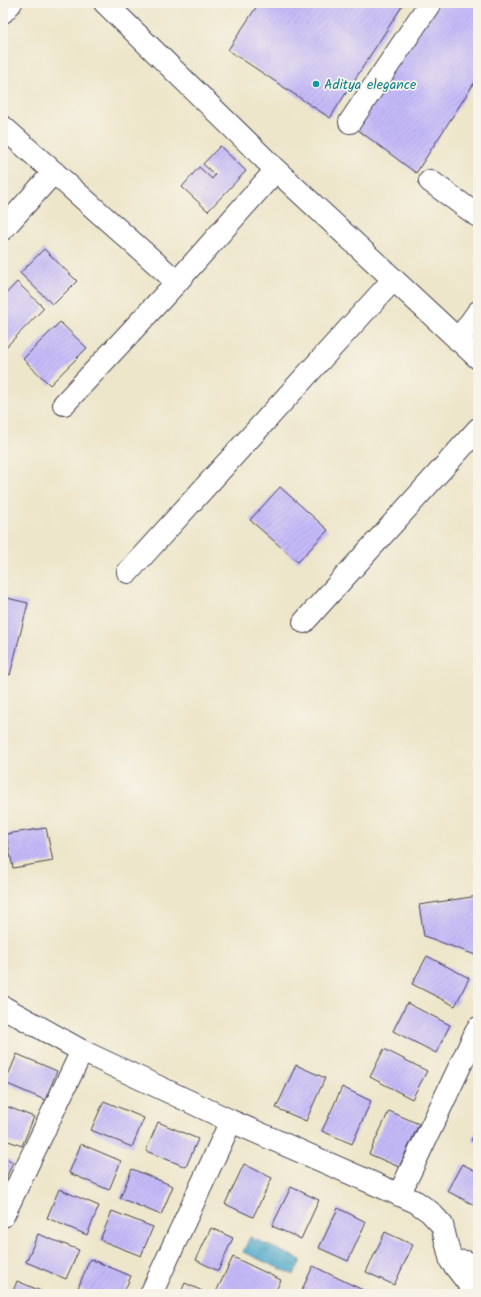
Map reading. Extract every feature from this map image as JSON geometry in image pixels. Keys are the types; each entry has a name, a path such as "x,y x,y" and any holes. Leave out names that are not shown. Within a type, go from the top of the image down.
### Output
{"street":[{"path":"3,12 11,3"},
{"path":"106,3 276,170 478,358"},
{"path":"350,122 430,3"},
{"path":"3,127 177,282"},
{"path":"64,404 177,282 276,170"},
{"path":"3,229 54,172"},
{"path":"430,181 478,216"},
{"path":"128,572 393,280"},
{"path":"458,340 478,312"},
{"path":"304,622 478,429"},
{"path":"3,1007 82,1051 231,1121 416,1202 430,1212 442,1225 451,1261 469,1284 478,1290"},
{"path":"398,1195 478,1028"},
{"path":"3,1216 82,1051"},
{"path":"151,1294 231,1121"},
{"path":"451,1261 466,1262 478,1266"}],"water":[{"path":"250,1237 301,1260 294,1275 243,1252"}],"building":[{"name":"Aditya elegance","path":"259,3 404,3 330,118 228,50"},
{"path":"435,3 478,3 478,77 416,173 354,127"},
{"path":"220,146 246,171 208,211 182,187 199,167 212,179 215,175 203,164"},
{"path":"44,249 77,281 53,305 20,273"},
{"path":"17,282 44,308 5,348 3,346 3,297"},
{"path":"60,322 87,348 50,385 23,359"},
{"path":"280,487 328,530 298,562 250,520"},
{"path":"3,597 28,603 10,675 3,673"},
{"path":"46,828 53,861 13,868 6,834"},
{"path":"478,896 478,956 424,936 419,905"},
{"path":"427,956 469,978 455,1006 412,984"},
{"path":"407,1003 450,1025 436,1053 393,1031"},
{"path":"384,1049 427,1071 412,1099 370,1077"},
{"path":"17,1054 57,1071 45,1100 5,1083"},
{"path":"296,1065 325,1078 306,1121 276,1108"},
{"path":"342,1087 371,1101 352,1144 322,1131"},
{"path":"104,1101 144,1118 132,1147 91,1130"},
{"path":"3,1105 34,1117 22,1146 3,1139"},
{"path":"389,1111 419,1124 399,1167 369,1154"},
{"path":"158,1122 198,1139 186,1167 146,1151"},
{"path":"478,1128 478,1144 471,1140"},
{"path":"81,1144 121,1161 109,1190 69,1173"},
{"path":"3,1157 13,1162 3,1185"},
{"path":"244,1164 272,1178 253,1217 225,1204"},
{"path":"462,1164 478,1172 478,1207 447,1191"},
{"path":"132,1169 173,1186 161,1215 120,1198"},
{"path":"291,1187 319,1200 301,1239 272,1226"},
{"path":"59,1189 99,1206 87,1235 47,1218"},
{"path":"338,1208 366,1222 348,1261 319,1248"},
{"path":"112,1211 153,1227 141,1256 100,1240"},
{"path":"211,1228 233,1238 218,1271 196,1260"},
{"path":"385,1232 413,1245 394,1285 366,1272"},
{"path":"38,1234 79,1250 66,1279 26,1262"},
{"path":"233,1257 281,1280 274,1294 215,1294"},
{"path":"90,1259 131,1276 123,1294 93,1294 78,1288"},
{"path":"313,1266 371,1294 300,1294"},
{"path":"17,1281 48,1294 12,1294"},
{"path":"185,1283 209,1294 180,1294"}],"place":[{"name":"Aditya elegance","path":"316,84"}]}
